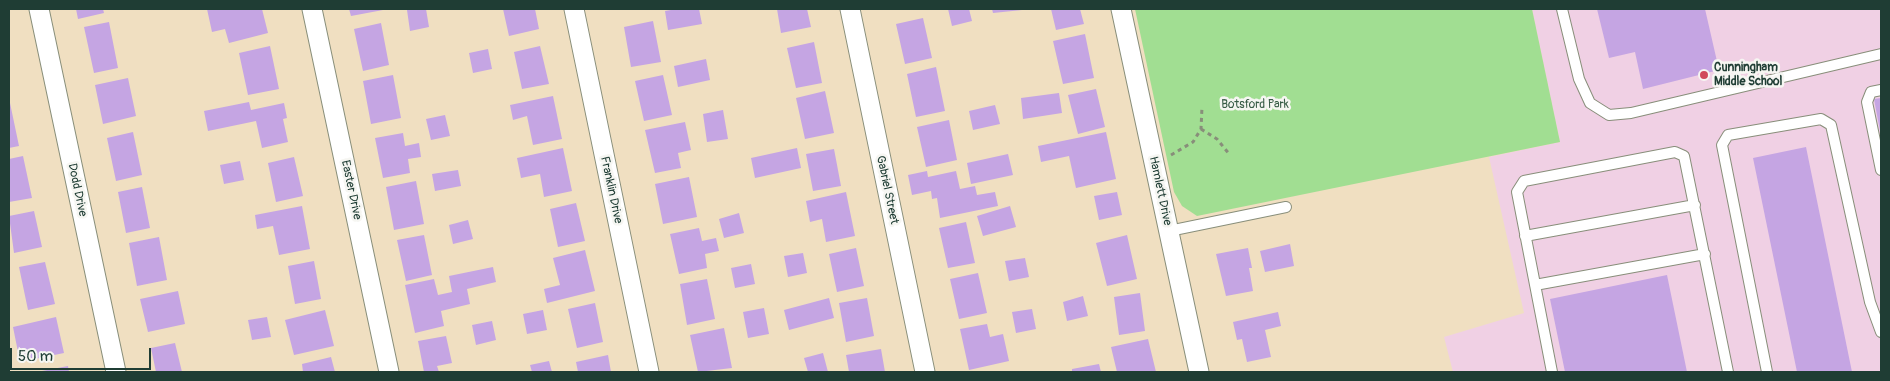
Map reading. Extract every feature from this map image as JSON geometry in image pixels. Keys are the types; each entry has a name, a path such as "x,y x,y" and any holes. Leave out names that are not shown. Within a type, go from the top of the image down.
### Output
{"street":[{"name":"Dodd Drive","path":"39,9 116,372"},
{"name":"Easter Drive","path":"312,9 389,372"},
{"name":"Franklin Drive","path":"574,9 649,372"},
{"name":"Gabriel Street","path":"850,9 924,372"},
{"name":"Hamlett Drive","path":"1121,9 1199,372"}],"lane":[{"path":"1562,9 1579,79 1590,103 1609,115 1631,113 1881,54"},
{"path":"1881,90 1871,92 1867,102 1881,170"},
{"path":"1767,372 1722,145 1728,135 1821,119 1831,125 1870,302 1881,332"},
{"path":"1552,372 1517,192 1524,181 1674,152 1684,156 1728,372"},
{"path":"1525,236 1695,205"},
{"path":"1168,231 1286,206"},
{"path":"1535,285 1705,254"}],"path":[{"path":"1154,160 1183,150 1193,142 1201,129 1202,107"},
{"path":"1201,129 1217,139 1230,155"}],"shaded area":[{"path":"1532,9 1881,9 1881,372 1453,372 1444,337 1524,313 1489,157 1560,142"}],"green space":[{"name":"Botsford Park","path":"1135,9 1532,9 1560,142 1197,216 1182,206 1174,192"}],"building":[{"path":"76,9 103,9 104,13 78,19"},
{"path":"207,9 262,9 268,33 229,43 225,29 212,32"},
{"path":"349,9 383,9 383,10 351,16"},
{"path":"426,9 429,27 410,31 407,10"},
{"path":"503,9 535,9 539,29 509,36"},
{"path":"699,9 702,24 668,30 665,11"},
{"path":"777,9 807,9 811,27 781,33"},
{"path":"948,9 969,9 972,21 952,26"},
{"path":"992,9 1022,9 1022,10 993,13"},
{"path":"1051,9 1080,9 1084,24 1056,30"},
{"path":"1597,9 1705,9 1719,70 1643,89 1635,52 1609,58"},
{"path":"923,18 932,58 905,64 896,24"},
{"path":"653,21 661,62 631,67 624,27"},
{"path":"109,22 118,68 94,73 84,27"},
{"path":"381,23 389,65 363,71 354,29"},
{"path":"1085,34 1094,78 1063,84 1053,41"},
{"path":"814,42 822,83 796,88 787,48"},
{"path":"270,46 279,89 248,95 239,53"},
{"path":"540,46 549,84 522,89 514,52"},
{"path":"488,49 492,69 473,73 469,53"},
{"path":"706,59 710,80 678,87 674,66"},
{"path":"936,67 945,111 916,117 907,74"},
{"path":"393,75 401,118 371,124 363,81"},
{"path":"663,75 672,115 644,121 635,81"},
{"path":"128,78 136,116 103,124 95,85"},
{"path":"1096,89 1105,127 1078,134 1068,95"},
{"path":"825,91 834,133 805,139 796,98"},
{"path":"1059,93 1062,113 1023,119 1021,98"},
{"path":"553,96 562,139 533,145 527,116 513,120 510,105"},
{"path":"1881,98 1881,131 1880,131 1874,99"},
{"path":"249,102 251,110 284,103 287,118 283,119 288,142 262,148 256,121 208,131 204,111"},
{"path":"9,104 19,146 9,148"},
{"path":"995,105 1000,124 973,130 969,111"},
{"path":"723,110 728,139 707,142 703,114"},
{"path":"445,115 450,136 431,140 426,119"},
{"path":"949,120 957,160 926,167 917,127"},
{"path":"685,122 691,150 678,153 681,168 655,173 645,130"},
{"path":"133,132 142,175 116,181 107,138"},
{"path":"1106,132 1116,179 1076,188 1069,156 1041,162 1038,146"},
{"path":"403,133 405,146 419,143 421,157 408,159 410,173 383,178 375,138"},
{"path":"1806,147 1852,372 1797,372 1753,158"},
{"path":"563,148 572,191 544,197 540,174 521,178 517,158"},
{"path":"797,148 801,168 755,178 751,158"},
{"path":"834,149 841,186 813,191 806,154"},
{"path":"1008,154 1013,175 971,184 967,163"},
{"path":"23,156 32,198 9,202 9,159"},
{"path":"294,157 303,196 276,202 268,163"},
{"path":"240,161 244,180 224,184 220,165"},
{"path":"458,170 461,186 435,191 432,174"},
{"path":"927,171 928,177 956,171 960,189 975,186 977,195 995,192 998,206 940,218 937,198 932,199 931,191 912,195 908,175"},
{"path":"689,177 697,217 663,224 655,184"},
{"path":"416,181 424,224 394,230 386,187"},
{"path":"142,187 150,228 126,233 118,192"},
{"path":"846,192 855,236 826,242 822,219 810,222 806,201"},
{"path":"1117,192 1122,215 1099,220 1094,196"},
{"path":"576,203 585,241 558,247 550,209"},
{"path":"302,206 310,249 279,255 273,226 257,229 255,215"},
{"path":"1010,206 1016,227 983,236 977,216"},
{"path":"34,211 42,247 14,253 9,216"},
{"path":"739,213 744,233 724,238 719,219"},
{"path":"468,220 473,239 453,244 449,225"},
{"path":"966,222 975,263 948,268 939,228"},
{"path":"699,228 702,241 716,238 719,251 705,254 707,268 679,274 670,234"},
{"path":"424,235 432,275 406,281 397,240"},
{"path":"1127,235 1137,279 1107,286 1096,243"},
{"path":"159,237 167,280 137,286 129,243"},
{"path":"1290,244 1294,266 1265,272 1260,251"},
{"path":"856,248 864,286 837,292 829,254"},
{"path":"1248,248 1252,268 1249,268 1253,291 1226,296 1216,254"},
{"path":"585,250 595,291 547,303 544,289 560,285 553,258"},
{"path":"803,253 807,273 788,277 784,256"},
{"path":"1025,258 1029,277 1009,281 1005,261"},
{"path":"314,261 321,299 295,304 288,266"},
{"path":"45,262 55,304 28,310 19,267"},
{"path":"751,264 755,284 735,288 731,268"},
{"path":"493,267 496,282 467,289 470,304 441,311 444,326 415,333 405,285 434,279 438,295 452,292 449,276"},
{"path":"978,273 987,313 959,319 950,279"},
{"path":"1667,275 1687,372 1565,372 1550,299"},
{"path":"707,279 715,319 687,325 680,284"},
{"path":"178,291 185,324 148,332 140,299"},
{"path":"1140,293 1145,331 1119,335 1114,297"},
{"path":"1083,296 1088,316 1067,321 1063,302"},
{"path":"829,298 834,318 789,330 784,310"},
{"path":"867,298 874,336 846,342 839,303"},
{"path":"595,303 603,342 577,348 568,309"},
{"path":"764,308 769,334 748,338 743,312"},
{"path":"1032,309 1036,329 1016,333 1012,312"},
{"path":"325,310 334,346 294,355 285,320"},
{"path":"543,310 547,330 527,334 523,314"},
{"path":"1278,312 1281,326 1265,330 1271,357 1247,362 1242,339 1237,340 1233,322"},
{"path":"56,317 64,353 20,362 13,327"},
{"path":"267,317 271,337 252,340 248,320"},
{"path":"492,321 496,340 476,345 472,325"},
{"path":"987,324 990,337 1003,334 1009,361 969,370 960,329"},
{"path":"724,328 732,368 698,372 690,335"},
{"path":"446,336 452,363 437,366 439,372 424,372 418,341"},
{"path":"1148,339 1156,372 1117,372 1111,347"},
{"path":"175,343 182,372 156,372 151,348"},
{"path":"881,349 885,372 849,372 846,355"},
{"path":"823,353 828,372 808,372 804,358"},
{"path":"608,355 611,372 578,372 576,362"},
{"path":"331,357 335,372 303,372 302,364"},
{"path":"549,361 552,372 532,372 530,365"},
{"path":"1099,364 1101,372 1072,372 1072,369"},
{"path":"68,366 69,372 42,372 42,371"}],"place":[{"name":"Cunningham Middle School","path":"1704,75"}]}
